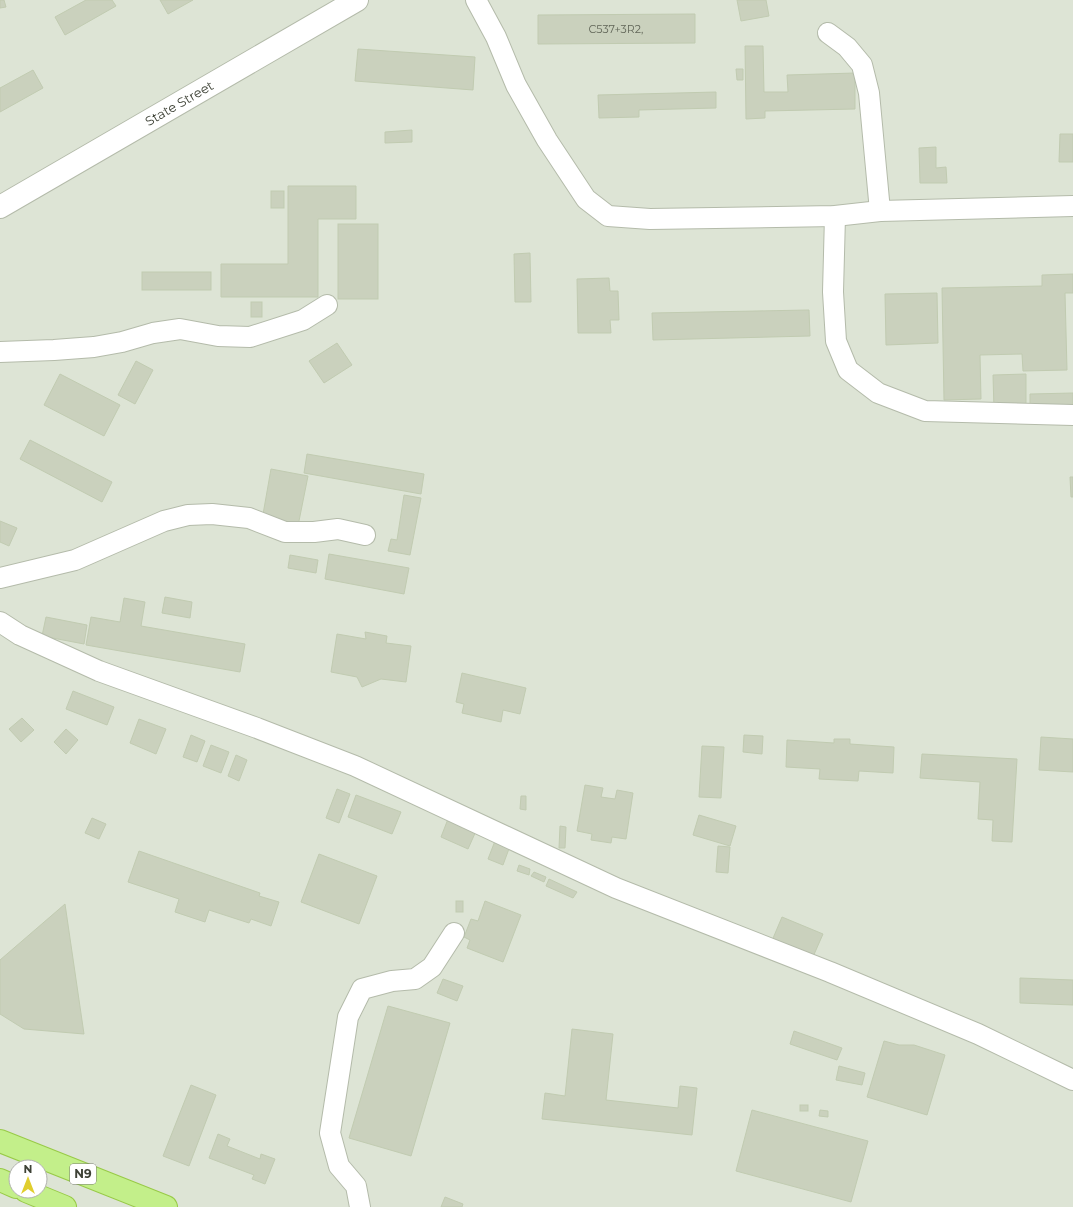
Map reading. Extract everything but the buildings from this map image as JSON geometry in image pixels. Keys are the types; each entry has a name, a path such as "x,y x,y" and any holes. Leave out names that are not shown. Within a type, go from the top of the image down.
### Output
{"highway":[{"name":"N9","path":"0,1141 166,1207"},
{"path":"46,1199 66,1207"}],"street":[{"name":"State Street","path":"0,207 357,0"},
{"path":"476,0 496,37 516,85 547,140 586,199 608,216 650,219 835,216 880,211 1073,206"},
{"path":"828,33 847,47 862,65 869,93 880,211"},
{"path":"835,216 833,292 836,341 848,370 878,393 925,411 1073,415"},
{"path":"0,352 54,350 94,346 122,342 153,333 180,329 218,336 250,337 303,320 327,305"},
{"path":"0,578 75,560 164,522 188,515 212,514 249,518 286,532 314,532 338,529 365,535"},
{"path":"0,622 20,635 99,671 257,728 355,766 616,888 830,972 978,1034 1073,1080"},
{"path":"360,1207 356,1186 339,1166 330,1133 348,1017 362,989 392,981 415,979 432,967 454,933"}],"shaded area":[{"path":"0,0 1073,0 1073,1207 0,1207"}]}
